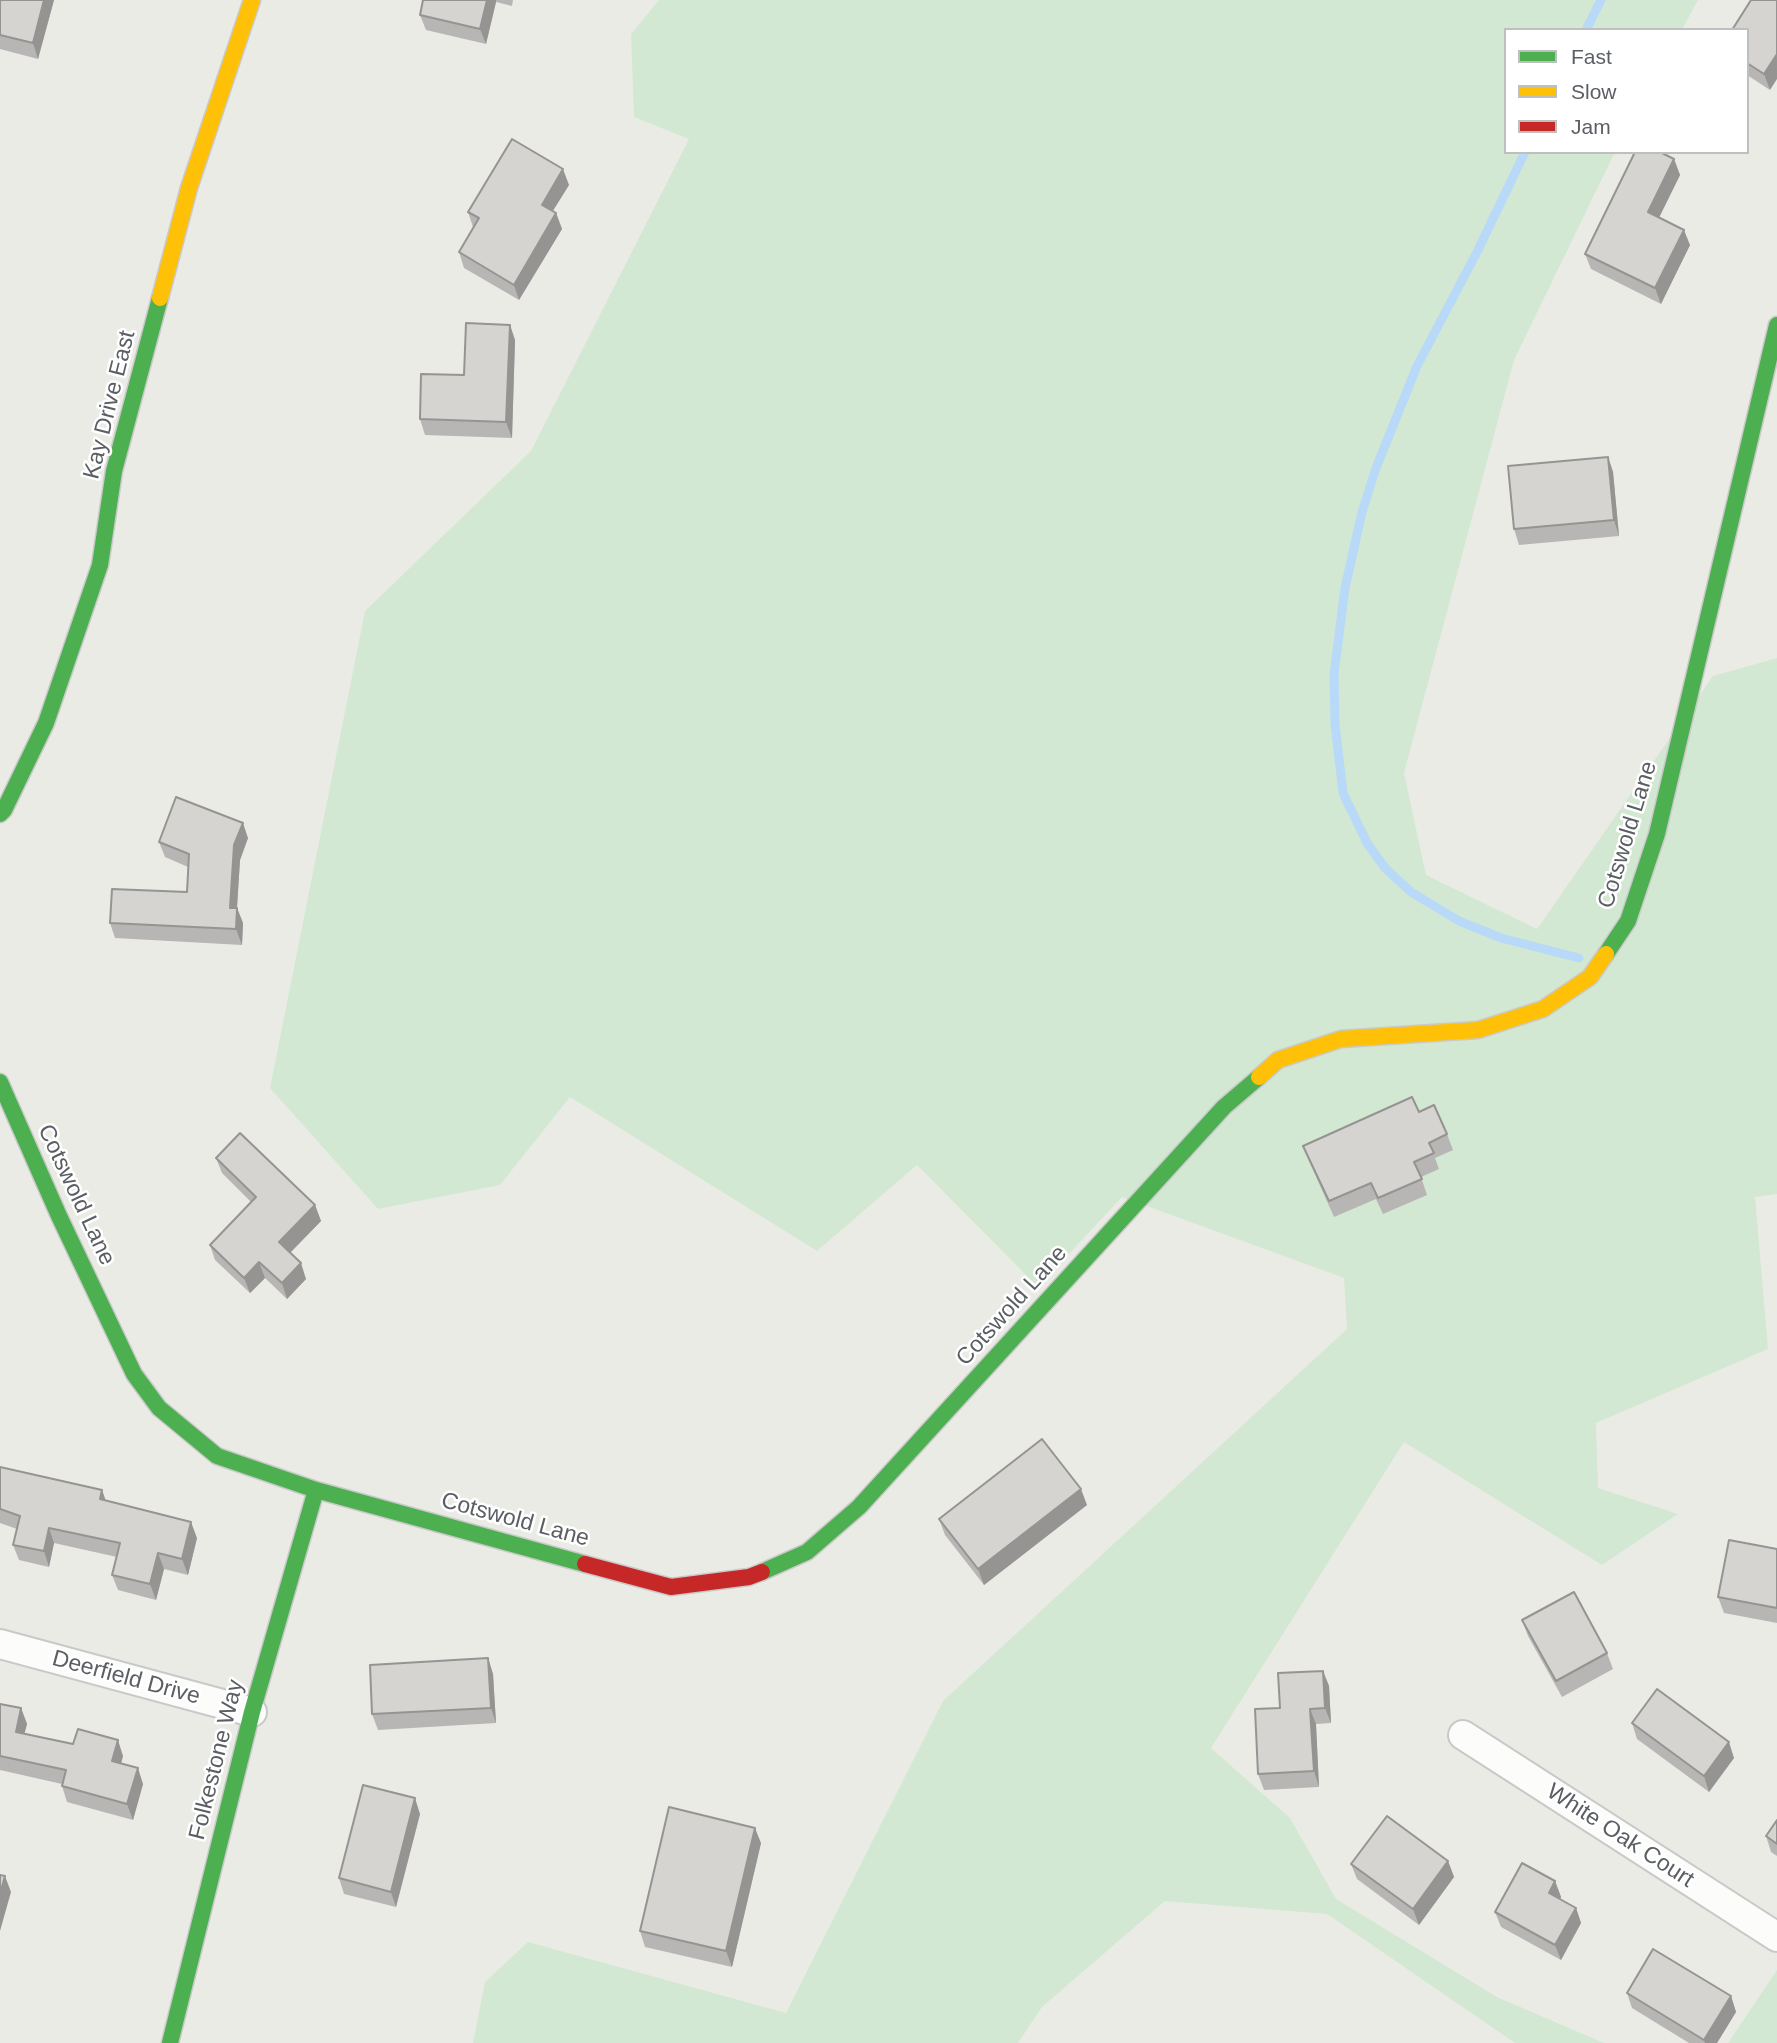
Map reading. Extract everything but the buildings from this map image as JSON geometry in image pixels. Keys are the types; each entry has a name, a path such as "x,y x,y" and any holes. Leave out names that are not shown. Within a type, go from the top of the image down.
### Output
{"street":[{"name":"Kay Drive East","path":"0,814 46,723 100,565 114,471 189,188 252,0"},
{"name":"Cotswold Lane","path":"0,1082 59,1216 134,1374 159,1408 217,1455 316,1490 671,1587 749,1577 807,1552 859,1507 1224,1107 1278,1060 1341,1039 1478,1030 1543,1009 1590,977 1628,921 1657,834 1777,325"},
{"name":"Folkestone Way","path":"170,2043 252,1712 316,1490"},
{"name":"Deerfield Drive","path":"0,1644 252,1712"},
{"name":"White Oak Court","path":"1462,1734 1777,1937"}],"green space":[{"path":"659,0 1698,0 1683,28 1504,28 1504,154 1614,154 1514,360 1404,773 1426,875 1537,929 1713,676 1777,658 1777,1194 1755,1197 1768,1349 1596,1423 1598,1488 1678,1514 1602,1565 1404,1442 1211,1748 1290,1818 1336,1899 1497,1997 1604,2043 1515,2043 1327,1914 1165,1901 1042,2007 1018,2043 473,2043 485,1982 528,1942 786,2013 943,1701 1347,1329 1344,1278 1122,1197 1038,1287 917,1165 817,1251 570,1097 500,1185 378,1209 270,1088 365,611 531,451 689,139 634,117 631,34"},
{"path":"1777,1970 1777,2043 1728,2043"}],"waterway":[{"path":"1587,28 1601,0"},
{"path":"1524,154 1477,252 1417,366 1376,468 1362,512 1345,588 1334,674 1335,724 1343,793 1367,843 1385,868 1411,892 1459,921 1501,938 1579,958"}],"traffic: fast":[{"path":"0,814 46,723 100,565 114,471 160,298"},
{"path":"1606,954 1628,921 1657,834 1777,325"},
{"path":"762,1572 807,1552 859,1507 1224,1107 1259,1077"},
{"path":"0,1082 59,1216 134,1374 159,1408 217,1456 316,1490 585,1564"},
{"path":"170,2043 252,1712 316,1490"}],"traffic: slow":[{"path":"160,298 189,188 252,0"},
{"path":"1259,1077 1278,1060 1341,1039 1478,1030 1543,1009 1590,977 1606,954"}],"traffic: jam":[{"path":"585,1564 671,1587 749,1577 762,1572"}]}
